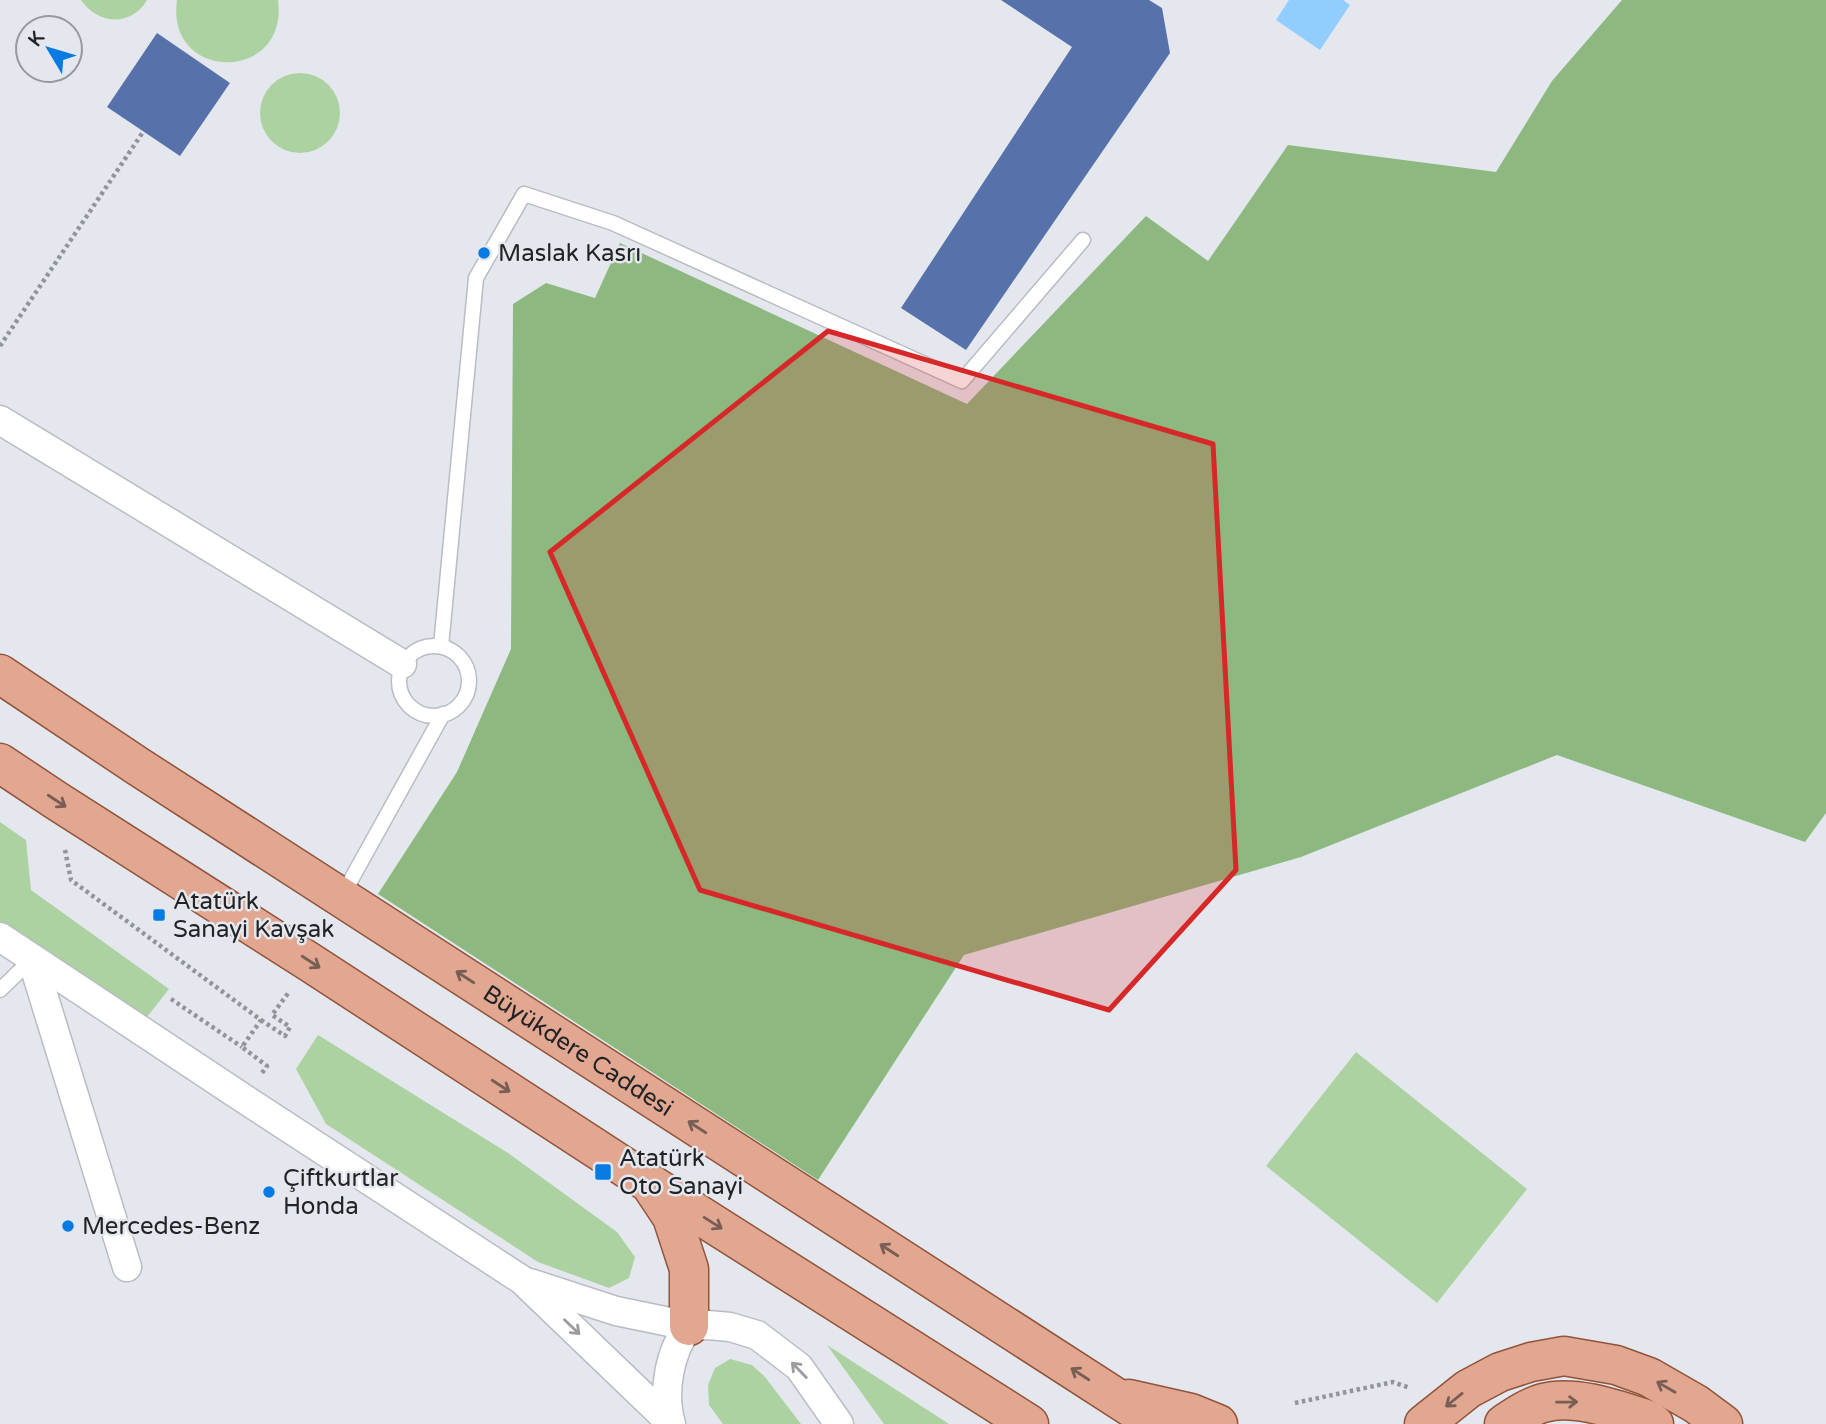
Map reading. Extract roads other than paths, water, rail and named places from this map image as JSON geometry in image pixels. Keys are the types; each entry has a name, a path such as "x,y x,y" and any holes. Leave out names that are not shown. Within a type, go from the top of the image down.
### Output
{"main road":[{"name":"Büyükdere Caddesi","path":"0,674 139,767 1157,1424"},
{"path":"0,763 312,962 649,1183 1029,1424"},
{"path":"649,1183 672,1217 689,1269 689,1326"},
{"path":"1424,1424 1468,1389 1500,1372 1531,1362 1564,1356 1616,1365 1650,1377 1696,1404 1723,1424"},
{"path":"1114,1396 1191,1413 1218,1424"},
{"path":"1504,1424 1544,1403 1573,1401 1610,1407 1654,1424"}],"street":[{"path":"0,420 402,664"},
{"path":"0,937 522,1280 671,1423"},
{"path":"32,959 127,1267"},
{"path":"522,1280 616,1311 689,1326 730,1327 757,1335 799,1367 839,1424"},
{"path":"671,1423 667,1396 670,1374 676,1350 689,1326"}],"lane":[{"path":"441,646 476,278 524,194 613,223 962,381 1083,240"},
{"path":"441,646 452,650 461,658 469,680 462,701 454,709 443,715 431,716 410,707 399,687 399,675 402,664 410,655 419,649 441,646"},
{"path":"341,897 443,715"},
{"path":"0,990 32,959"}],"water":[{"path":"1289,0 1343,0 1350,5 1320,50 1276,20"}],"place":[{"name":"Maslak Kasrı","path":"484,253"},
{"name":"Atatürk Sanayi Kavşak","path":"159,915"},
{"name":"Atatürk Oto Sanayi","path":"603,1172"},
{"name":"Çiftkurtlar Honda","path":"269,1192"},
{"name":"Mercedes-Benz","path":"68,1226"}]}
